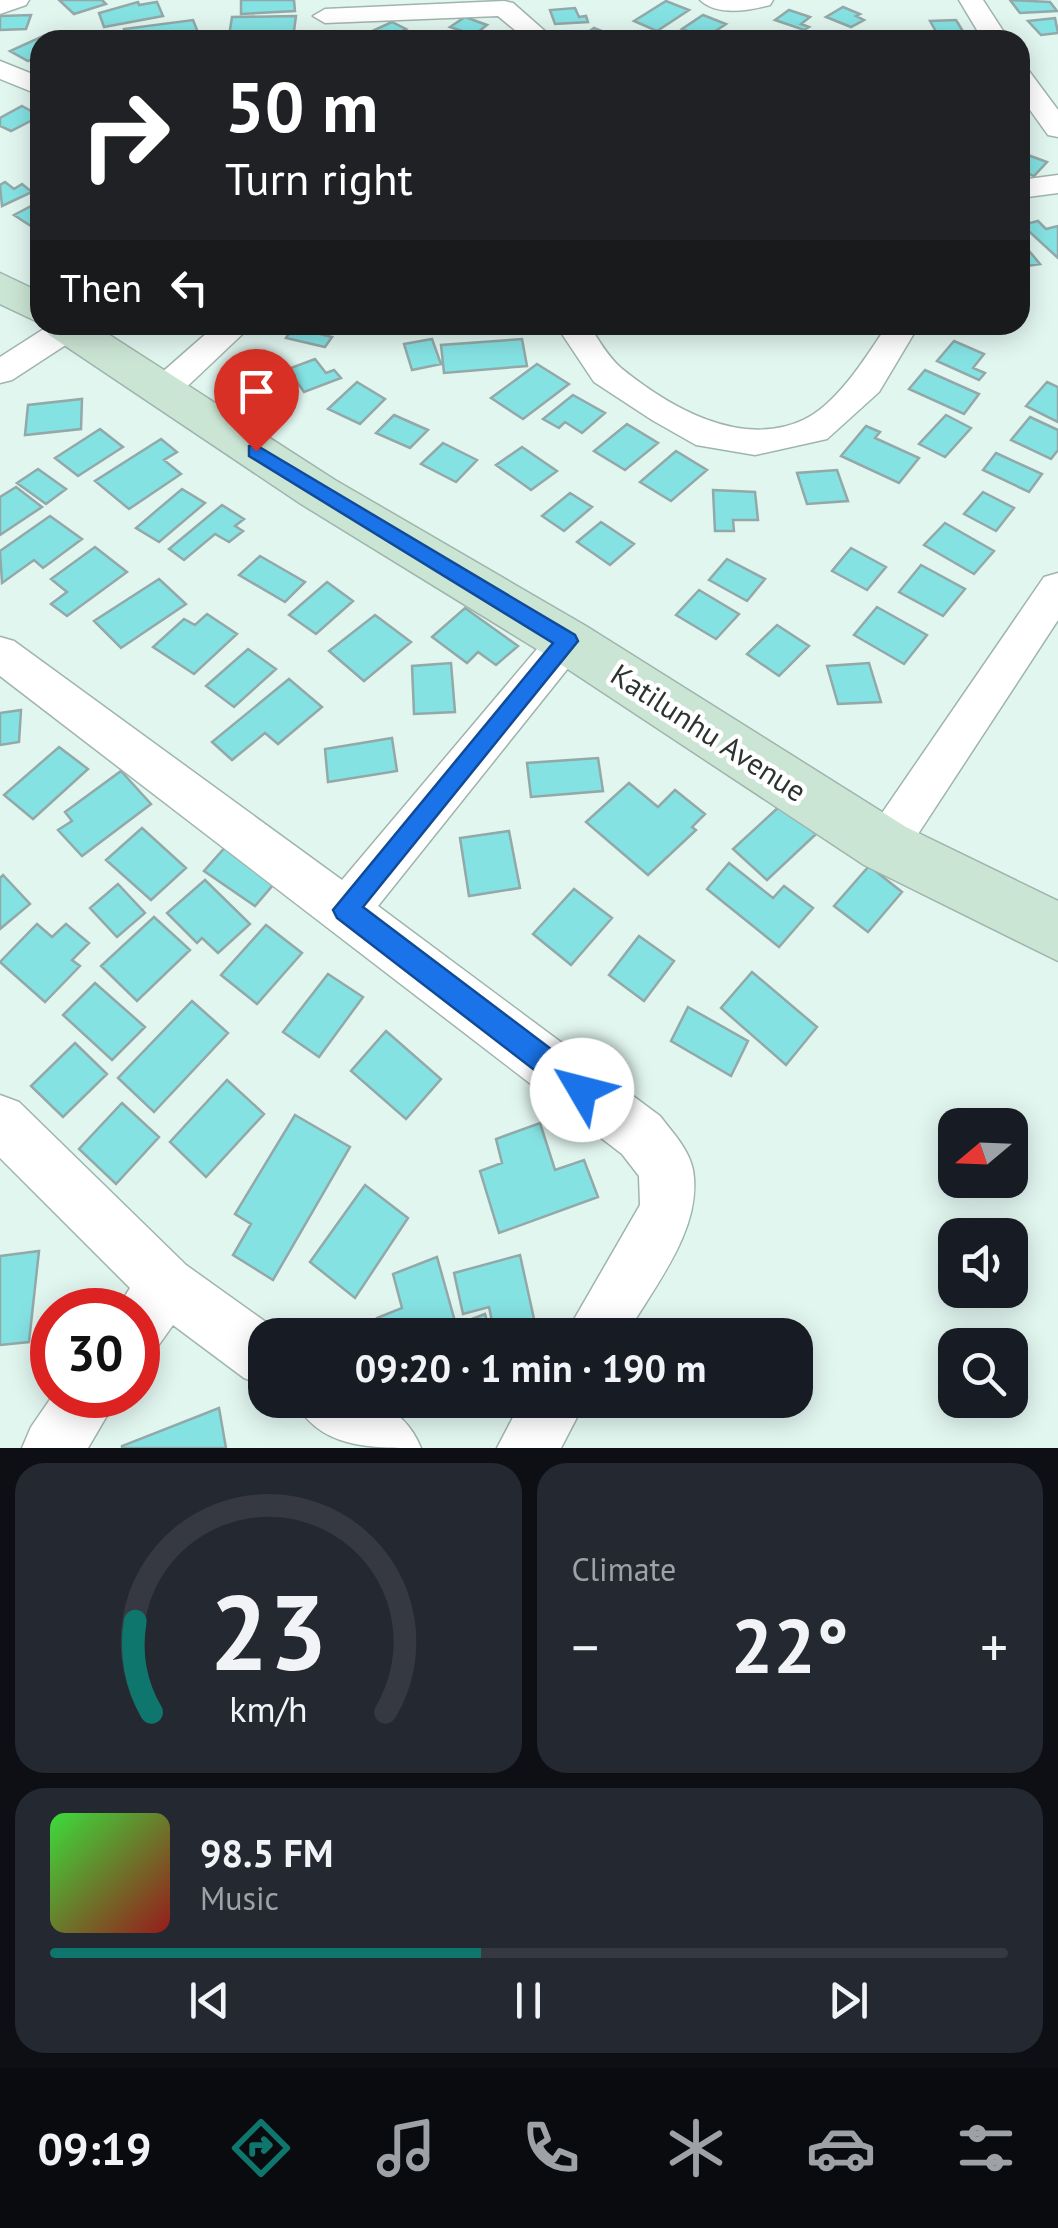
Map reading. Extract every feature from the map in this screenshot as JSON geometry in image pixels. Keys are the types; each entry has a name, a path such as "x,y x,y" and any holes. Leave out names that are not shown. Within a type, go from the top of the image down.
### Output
{"main road":[{"name":"Katilunhu Avenue","path":"0,286 30,304"},
{"name":"Katilunhu Avenue","path":"79,335 318,492 567,641 885,846 1058,932"}],"street":[{"path":"0,7 17,0"},
{"path":"712,0 746,4 760,0"},
{"path":"971,0 990,30"},
{"path":"325,18 506,4 532,30"},
{"path":"0,70 30,84"},
{"path":"1030,91 1058,129"},
{"path":"1030,188 1058,184"},
{"path":"0,372 42,335"},
{"path":"163,390 225,335"},
{"path":"579,335 606,374 664,412 709,436 755,444 814,430 867,384 897,335"},
{"path":"885,846 1058,588"},
{"path":"346,910 567,641"},
{"path":"0,653 641,1134 666,1168 667,1212 604,1318"},
{"path":"0,1122 137,1288"},
{"path":"160,1310 248,1349"},
{"path":"52,1448 73,1418"},
{"path":"349,1418 390,1448"},
{"path":"527,1448 545,1418"}],"building":[{"path":"59,0 102,0 106,4 74,14"},
{"path":"241,0 294,0 295,11 241,14"},
{"path":"1010,0 1050,2 1057,11 1020,13"},
{"path":"666,1 689,10 659,30 634,21"},
{"path":"138,2 157,2 163,16 104,27 99,13"},
{"path":"843,7 864,20 851,27 826,17"},
{"path":"575,8 579,17 586,16 588,22 555,24 550,10"},
{"path":"789,10 810,17 801,24 809,27 804,30 775,20"},
{"path":"31,15 26,29 0,30 0,16"},
{"path":"703,15 726,24 717,30 682,29"},
{"path":"296,16 294,30 230,30 232,17"},
{"path":"465,17 487,25 480,30 450,27"},
{"path":"1055,18 1058,33 1041,35 1028,21"},
{"path":"193,20 197,30 124,30"},
{"path":"956,20 962,30 935,30 930,21"},
{"path":"392,22 406,29 404,30 374,30"},
{"path":"30,42 30,60 28,61 10,51"},
{"path":"22,106 30,110 30,121 11,131 0,126 0,118"},
{"path":"1030,156 1047,162 1034,176 1030,175"},
{"path":"5,182 14,189 22,184 30,193 2,206 0,185"},
{"path":"30,207 30,225 14,215"},
{"path":"1038,221 1046,229 1058,226 1058,258 1030,232 1030,223"},
{"path":"1030,252 1040,264 1030,266"},
{"path":"288,335 332,337 325,347 286,338"},
{"path":"432,339 441,364 412,370 404,344"},
{"path":"522,339 527,366 444,373 441,345"},
{"path":"954,341 984,354 973,368 985,373 979,380 937,361"},
{"path":"315,359 326,373 334,370 341,378 304,392 288,369"},
{"path":"266,363 298,386 276,400 244,375"},
{"path":"537,364 569,384 523,419 491,398"},
{"path":"925,370 979,394 964,414 909,389"},
{"path":"357,382 385,399 360,424 328,409"},
{"path":"1047,382 1058,387 1058,422 1026,406"},
{"path":"573,395 605,413 582,433 565,422 559,428 543,419"},
{"path":"82,399 81,429 25,435 28,405"},
{"path":"394,415 428,430 410,448 376,433"},
{"path":"946,415 971,428 945,457 919,444"},
{"path":"1030,417 1058,430 1058,450 1051,459 1011,440"},
{"path":"627,424 658,443 625,470 594,451"},
{"path":"866,426 880,432 875,438 919,458 899,483 841,456"},
{"path":"100,429 123,447 78,476 55,458"},
{"path":"161,439 177,452 164,460 181,474 129,509 95,481"},
{"path":"443,443 477,460 456,482 421,464"},
{"path":"522,447 557,471 531,490 496,465"},
{"path":"676,451 707,470 671,501 640,482"},
{"path":"996,453 1042,474 1029,492 983,470"},
{"path":"38,469 66,489 46,504 17,483"},
{"path":"837,470 848,501 807,504 797,473"},
{"path":"16,487 42,507 0,535 0,497"},
{"path":"182,489 205,503 159,542 136,528"},
{"path":"713,490 755,492 758,520 733,520 734,531 715,531"},
{"path":"983,492 1014,508 996,531 964,514"},
{"path":"570,493 592,507 564,531 542,516"},
{"path":"222,505 244,519 235,526 243,531 229,542 215,534 184,560 169,549"},
{"path":"50,516 82,539 43,568 34,560 2,583 0,551"},
{"path":"601,522 634,544 610,565 577,542"},
{"path":"945,523 994,551 974,574 924,545"},
{"path":"95,547 127,572 67,616 51,604 67,592 51,579"},
{"path":"851,548 886,567 867,590 832,571"},
{"path":"260,556 305,582 285,602 239,575"},
{"path":"727,559 765,579 747,601 709,580"},
{"path":"921,565 965,589 943,616 899,592"},
{"path":"159,579 186,604 121,648 94,621"},
{"path":"327,582 353,601 316,634 289,615"},
{"path":"699,590 739,614 716,639 676,615"},
{"path":"877,607 927,635 904,664 854,635"},
{"path":"465,608 518,646 496,665 478,652 467,663 432,637"},
{"path":"207,614 237,634 194,674 153,647 184,619 195,625"},
{"path":"375,615 411,642 364,681 329,651"},
{"path":"777,625 809,646 779,676 747,654"},
{"path":"248,649 276,669 234,707 206,686"},
{"path":"451,663 455,712 414,714 412,666"},
{"path":"869,663 881,702 838,704 827,666"},
{"path":"289,679 322,707 278,744 265,733 232,760 212,742"},
{"path":"21,710 19,742 0,745 0,713"},
{"path":"392,738 397,771 328,782 325,749"},
{"path":"59,747 88,769 33,819 4,795"},
{"path":"598,758 603,791 531,797 527,763"},
{"path":"121,771 151,804 82,856 58,830 72,821 65,812"},
{"path":"629,783 658,807 675,790 705,814 692,827 696,830 648,875 586,822"},
{"path":"781,805 816,834 767,880 733,849"},
{"path":"142,828 186,868 151,900 106,860"},
{"path":"509,831 520,888 469,896 460,838"},
{"path":"228,844 279,878 255,906 204,871"},
{"path":"729,863 773,898 784,886 813,908 779,947 707,889"},
{"path":"869,866 902,892 868,932 834,906"},
{"path":"3,875 30,904 0,929 0,878"},
{"path":"205,880 250,924 218,953 202,938 197,943 167,913"},
{"path":"118,884 145,913 117,937 90,908"},
{"path":"574,889 612,918 571,965 533,934"},
{"path":"154,917 190,950 137,1001 101,966"},
{"path":"37,924 52,937 66,924 89,943 72,960 80,966 45,1002 0,962"},
{"path":"266,925 302,953 257,1004 221,975"},
{"path":"639,936 674,961 644,1001 609,975"},
{"path":"752,972 817,1027 786,1065 721,1008"},
{"path":"328,974 363,997 319,1057 283,1032"},
{"path":"95,983 145,1027 112,1060 63,1015"},
{"path":"192,1001 228,1033 154,1112 118,1078"},
{"path":"688,1007 748,1041 731,1076 671,1041"},
{"path":"386,1031 441,1079 406,1119 351,1071"},
{"path":"75,1043 107,1074 63,1117 31,1086"},
{"path":"227,1080 264,1114 206,1177 170,1142"},
{"path":"122,1103 159,1137 116,1184 79,1149"},
{"path":"295,1115 350,1147 273,1280 233,1255 251,1224 235,1214"},
{"path":"540,1123 555,1170 584,1160 598,1197 499,1233 480,1171 502,1163 496,1139"},
{"path":"365,1185 408,1218 355,1298 310,1262"},
{"path":"39,1251 35,1288 30,1288 29,1342 0,1345 0,1256"},
{"path":"520,1255 534,1318 491,1318 489,1307 463,1314 454,1273"},
{"path":"437,1257 454,1318 377,1318 402,1308 393,1274"},
{"path":"219,1408 226,1448 122,1448 122,1446"}],"route":[{"path":"256,451 567,641 346,910 582,1090"}]}
